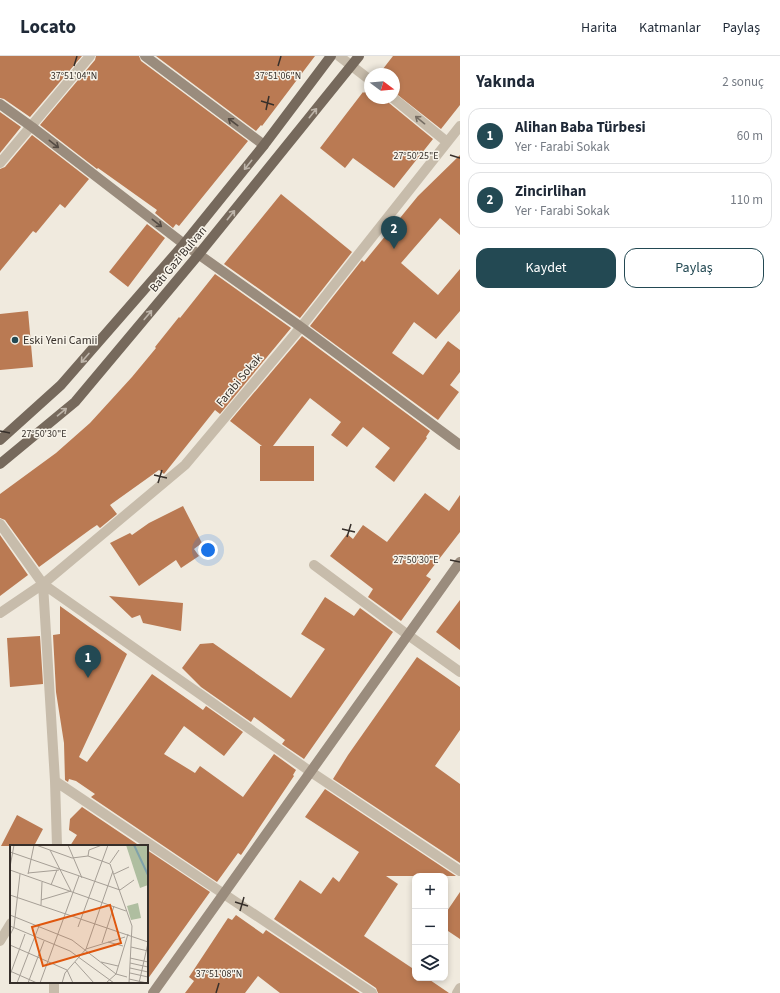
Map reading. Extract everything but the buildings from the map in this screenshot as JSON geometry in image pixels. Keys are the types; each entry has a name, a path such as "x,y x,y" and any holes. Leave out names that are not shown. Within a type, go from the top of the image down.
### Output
{"main road":[{"name":"Batı Gazi Bulvarı","path":"0,440 61,385 184,244 264,145 331,56"},
{"name":"Batı Gazi Bulvarı","path":"0,464 75,402 199,254 359,56"}],"street":[{"path":"0,163 32,127 90,56"},
{"path":"145,56 264,145"},
{"path":"339,56 364,75"},
{"path":"0,104 184,244 301,327 460,445"},
{"path":"400,104 447,142"},
{"name":"Farabi Sokak","path":"0,613 43,584 185,465 301,327 460,126"},
{"path":"0,524 43,584 311,772 460,870"},
{"path":"153,993 460,562"},
{"path":"314,565 460,672"},
{"path":"43,584 57,845"},
{"path":"54,781 372,993"},
{"path":"0,941 10,925"},
{"path":"457,993 460,988"}],"place":[{"name":"Zincirlihan","path":"394,249"},
{"name":"Eski Yeni Camii","path":"15,340"},
{"name":"Alihan Baba Türbesi","path":"88,678"}]}
